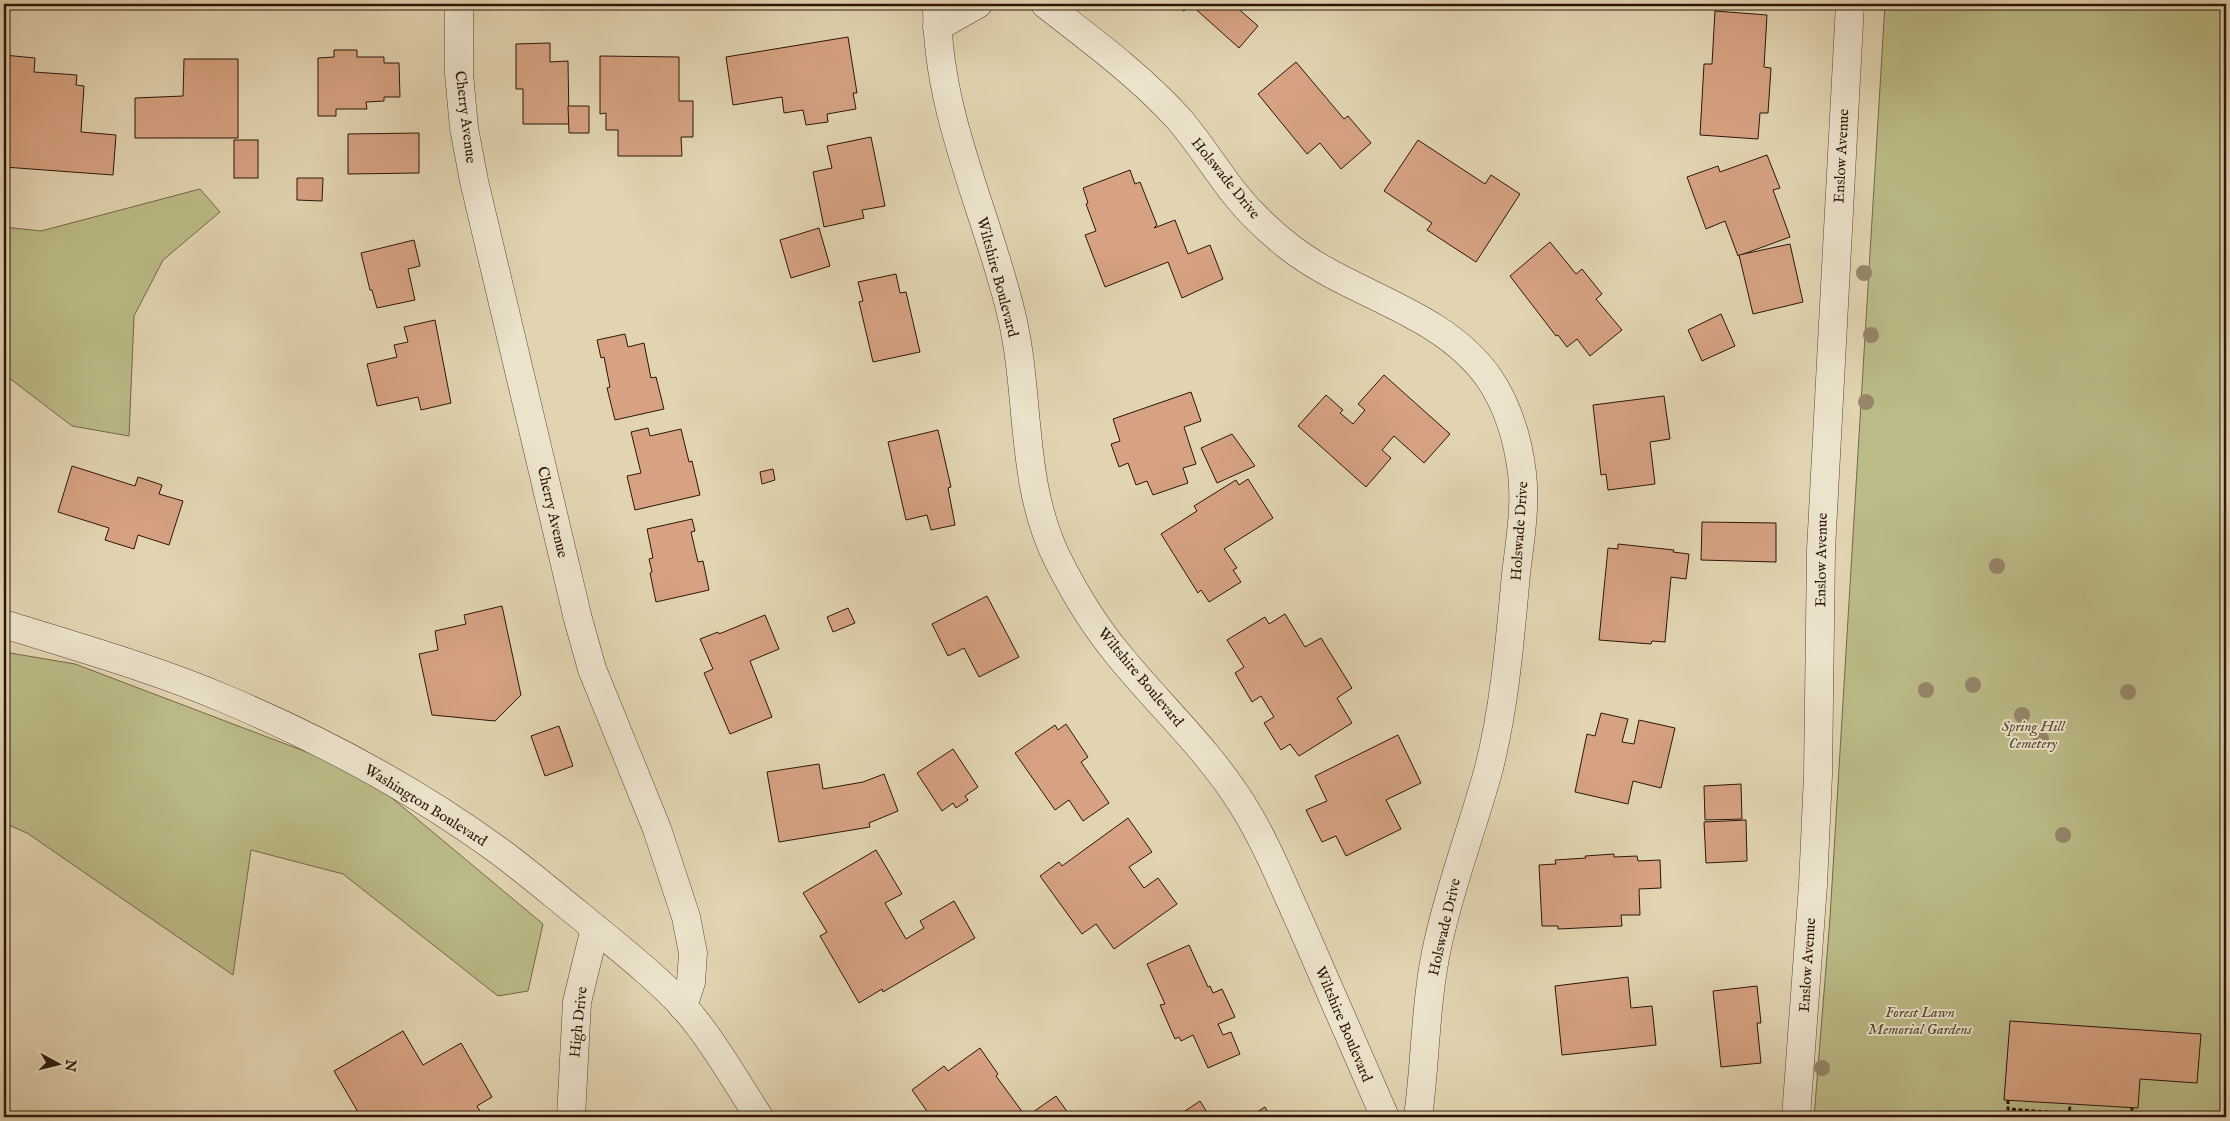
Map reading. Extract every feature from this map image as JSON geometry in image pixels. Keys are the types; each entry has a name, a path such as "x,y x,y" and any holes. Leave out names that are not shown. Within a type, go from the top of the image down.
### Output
{"street":[{"name":"Cherry Avenue","path":"459,4 459,74 464,128 474,181 578,619 592,668 657,829 686,917 693,953 691,982 683,1007"},
{"path":"937,16 978,4"},
{"name":"Holswade Drive","path":"1045,4 1102,48 1155,93 1182,122 1236,194 1262,223 1288,246 1325,272 1428,324 1463,348 1489,378 1504,405 1517,439 1523,476 1522,516 1502,705 1489,765 1448,901 1437,946 1429,998 1418,1117"},
{"name":"Enslow Avenue","path":"1796,1117 1818,775 1821,550 1850,4"},
{"name":"Wiltshire Boulevard","path":"937,16 940,65 956,135 1012,315 1028,449 1039,506 1056,557 1083,606 1116,652 1214,762 1243,806 1269,854 1385,1117"},
{"name":"Washington Boulevard","path":"4,624 84,648 222,698 287,726 345,756 426,802 499,851 637,962 683,1007 714,1049 758,1117"},
{"name":"High Drive","path":"571,1117 577,1002 595,928"}],"path":[{"path":"2008,1100 2008,1109 2070,1116 2116,1117"},
{"path":"2070,1104 2070,1116"},
{"path":"2131,1117 2132,1108"}],"green space":[{"name":"Spring Hill Cemetery","path":"1885,4 2226,4 2226,1117 1814,1117 1830,918"},
{"path":"200,189 220,212 163,260 134,316 129,436 72,426 4,374 4,227 41,231"},
{"path":"4,652 75,664 362,773 543,924 528,991 498,996 343,874 251,850 233,975 27,833 4,823"}],"building":[{"path":"1175,4 1190,4 1184,11"},
{"path":"1190,4 1235,4 1258,26 1239,48"},
{"path":"1715,11 1767,15 1764,67 1771,68 1768,113 1760,113 1758,139 1700,135 1704,64 1712,64"},
{"path":"848,37 857,93 853,93 856,109 827,114 828,122 806,125 803,110 784,113 782,97 733,105 726,57"},
{"path":"550,43 550,62 568,61 569,124 523,124 523,89 516,89 516,44"},
{"path":"334,50 357,50 357,57 384,57 384,63 399,63 400,97 384,97 384,101 366,102 367,109 336,109 336,116 318,116 318,58 334,57"},
{"path":"4,55 35,58 34,72 77,75 76,85 84,86 81,132 116,135 113,175 4,167"},
{"path":"600,56 679,57 679,101 693,101 693,137 681,137 682,156 618,156 618,130 606,130 606,113 600,114"},
{"path":"184,59 238,59 238,138 135,138 135,98 183,96"},
{"path":"1296,62 1344,119 1348,116 1371,143 1341,169 1320,143 1307,154 1258,94"},
{"path":"568,106 589,106 589,133 569,133"},
{"path":"419,133 419,173 348,174 348,134"},
{"path":"871,137 885,206 862,210 864,218 824,227 813,172 832,168 827,146"},
{"path":"234,140 258,140 258,178 234,178"},
{"path":"1418,140 1485,184 1491,175 1520,194 1476,262 1427,230 1432,223 1384,191"},
{"path":"1767,155 1780,188 1773,190 1790,237 1738,256 1725,221 1706,229 1687,177 1718,166 1720,172"},
{"path":"1130,170 1135,184 1140,182 1157,225 1154,228 1175,220 1188,254 1210,245 1223,279 1182,298 1168,262 1105,287 1085,235 1096,231 1086,204 1088,203 1083,188"},
{"path":"297,178 323,178 322,201 297,200"},
{"path":"819,228 830,266 791,278 780,240"},
{"path":"414,240 420,266 408,269 415,300 377,308 372,290 370,290 361,253"},
{"path":"1550,242 1576,274 1582,269 1602,294 1596,299 1622,330 1590,356 1577,339 1567,347 1558,335 1556,336 1510,276"},
{"path":"1790,244 1803,302 1753,314 1739,255"},
{"path":"896,274 900,293 906,292 920,352 873,362 859,302 863,301 858,282"},
{"path":"1721,314 1735,346 1702,361 1688,330"},
{"path":"435,320 451,403 421,410 418,397 377,406 367,364 397,357 394,345 408,342 404,327"},
{"path":"625,334 628,347 644,343 651,378 656,377 664,409 615,420 607,388 610,387 604,357 601,358 597,340"},
{"path":"1384,375 1450,434 1424,463 1394,436 1382,450 1391,458 1366,487 1298,426 1326,395 1343,410 1340,413 1353,424 1365,410 1358,404"},
{"path":"1191,392 1201,421 1184,427 1196,464 1183,468 1188,483 1153,495 1147,481 1136,485 1128,463 1119,467 1111,444 1120,441 1113,419"},
{"path":"1664,396 1670,439 1650,442 1655,484 1608,490 1606,474 1601,475 1593,405"},
{"path":"648,428 650,436 681,429 689,462 692,461 700,495 635,510 627,476 641,473 631,432"},
{"path":"938,430 951,487 948,488 955,525 931,530 927,515 906,520 888,442"},
{"path":"1232,434 1255,466 1217,483 1201,448"},
{"path":"72,466 135,486 138,477 162,485 159,494 183,501 169,545 138,535 134,549 105,540 109,528 58,512"},
{"path":"773,469 775,480 762,484 760,472"},
{"path":"1248,479 1273,518 1224,549 1237,568 1233,570 1241,582 1209,602 1201,590 1198,593 1161,534 1197,511 1194,506 1236,480 1239,485"},
{"path":"692,519 695,531 691,532 698,562 703,561 709,590 656,602 649,559 653,558 647,529"},
{"path":"1702,522 1776,523 1776,562 1701,560"},
{"path":"1618,544 1674,550 1673,552 1689,554 1686,579 1671,577 1665,642 1652,641 1651,644 1599,640 1608,548 1618,549"},
{"path":"987,596 1019,657 979,677 964,648 948,656 932,624"},
{"path":"502,606 521,695 495,721 432,715 419,654 438,650 435,631 466,624 464,615"},
{"path":"848,608 855,623 833,632 827,617"},
{"path":"1285,614 1305,647 1321,638 1352,688 1337,698 1352,723 1299,756 1290,744 1281,750 1264,723 1274,717 1261,696 1252,702 1235,673 1244,667 1227,640 1265,617 1269,624"},
{"path":"765,615 779,649 750,661 772,717 730,734 704,673 713,669 700,639 718,632 719,634"},
{"path":"1601,713 1628,719 1622,742 1634,744 1639,720 1675,728 1661,788 1633,781 1628,804 1575,792 1587,734 1595,736"},
{"path":"1066,724 1088,757 1081,762 1109,803 1083,821 1069,800 1055,810 1015,753 1055,725 1058,730"},
{"path":"559,726 573,766 545,776 531,736"},
{"path":"1398,735 1421,783 1386,800 1401,829 1346,856 1336,836 1322,842 1306,810 1327,801 1315,776"},
{"path":"953,749 978,787 965,796 968,800 956,808 953,803 942,811 917,773"},
{"path":"819,764 823,789 863,782 884,774 898,811 869,823 870,827 779,842 767,772"},
{"path":"1741,784 1742,819 1705,820 1704,786"},
{"path":"1128,818 1152,852 1129,867 1144,888 1158,878 1177,904 1114,949 1096,924 1082,934 1040,876 1059,862 1062,866"},
{"path":"1746,820 1747,861 1706,863 1704,822"},
{"path":"876,850 902,894 885,903 906,939 924,928 920,921 954,901 975,938 883,992 882,989 859,1003 820,936 827,932 803,893"},
{"path":"1614,854 1614,857 1637,856 1638,861 1660,860 1661,888 1639,889 1640,915 1621,915 1622,926 1558,929 1558,926 1542,926 1539,865 1556,864 1555,860"},
{"path":"1189,945 1208,987 1210,986 1213,993 1222,989 1235,1017 1218,1024 1223,1035 1231,1032 1240,1054 1208,1068 1193,1035 1181,1041 1179,1037 1175,1039 1160,1005 1165,1004 1147,964"},
{"path":"1628,977 1631,1008 1652,1006 1656,1045 1562,1055 1555,986"},
{"path":"1757,986 1761,1023 1757,1023 1761,1063 1721,1067 1713,991"},
{"path":"2010,1021 2201,1034 2197,1083 2140,1079 2138,1108 2004,1100"},
{"path":"403,1031 423,1065 461,1043 492,1097 477,1106 483,1117 361,1117 334,1071"},
{"path":"980,1048 998,1074 996,1076 1026,1117 944,1117 941,1113 936,1117 931,1117 912,1090 944,1066 948,1071"},
{"path":"1056,1096 1071,1117 1026,1117"},
{"path":"1200,1101 1210,1117 1176,1117"},
{"path":"1265,1107 1271,1117 1249,1117"}],"park label":[{"name":"Forest Lawn Memorial Gardens","path":"1920,1020"}]}
